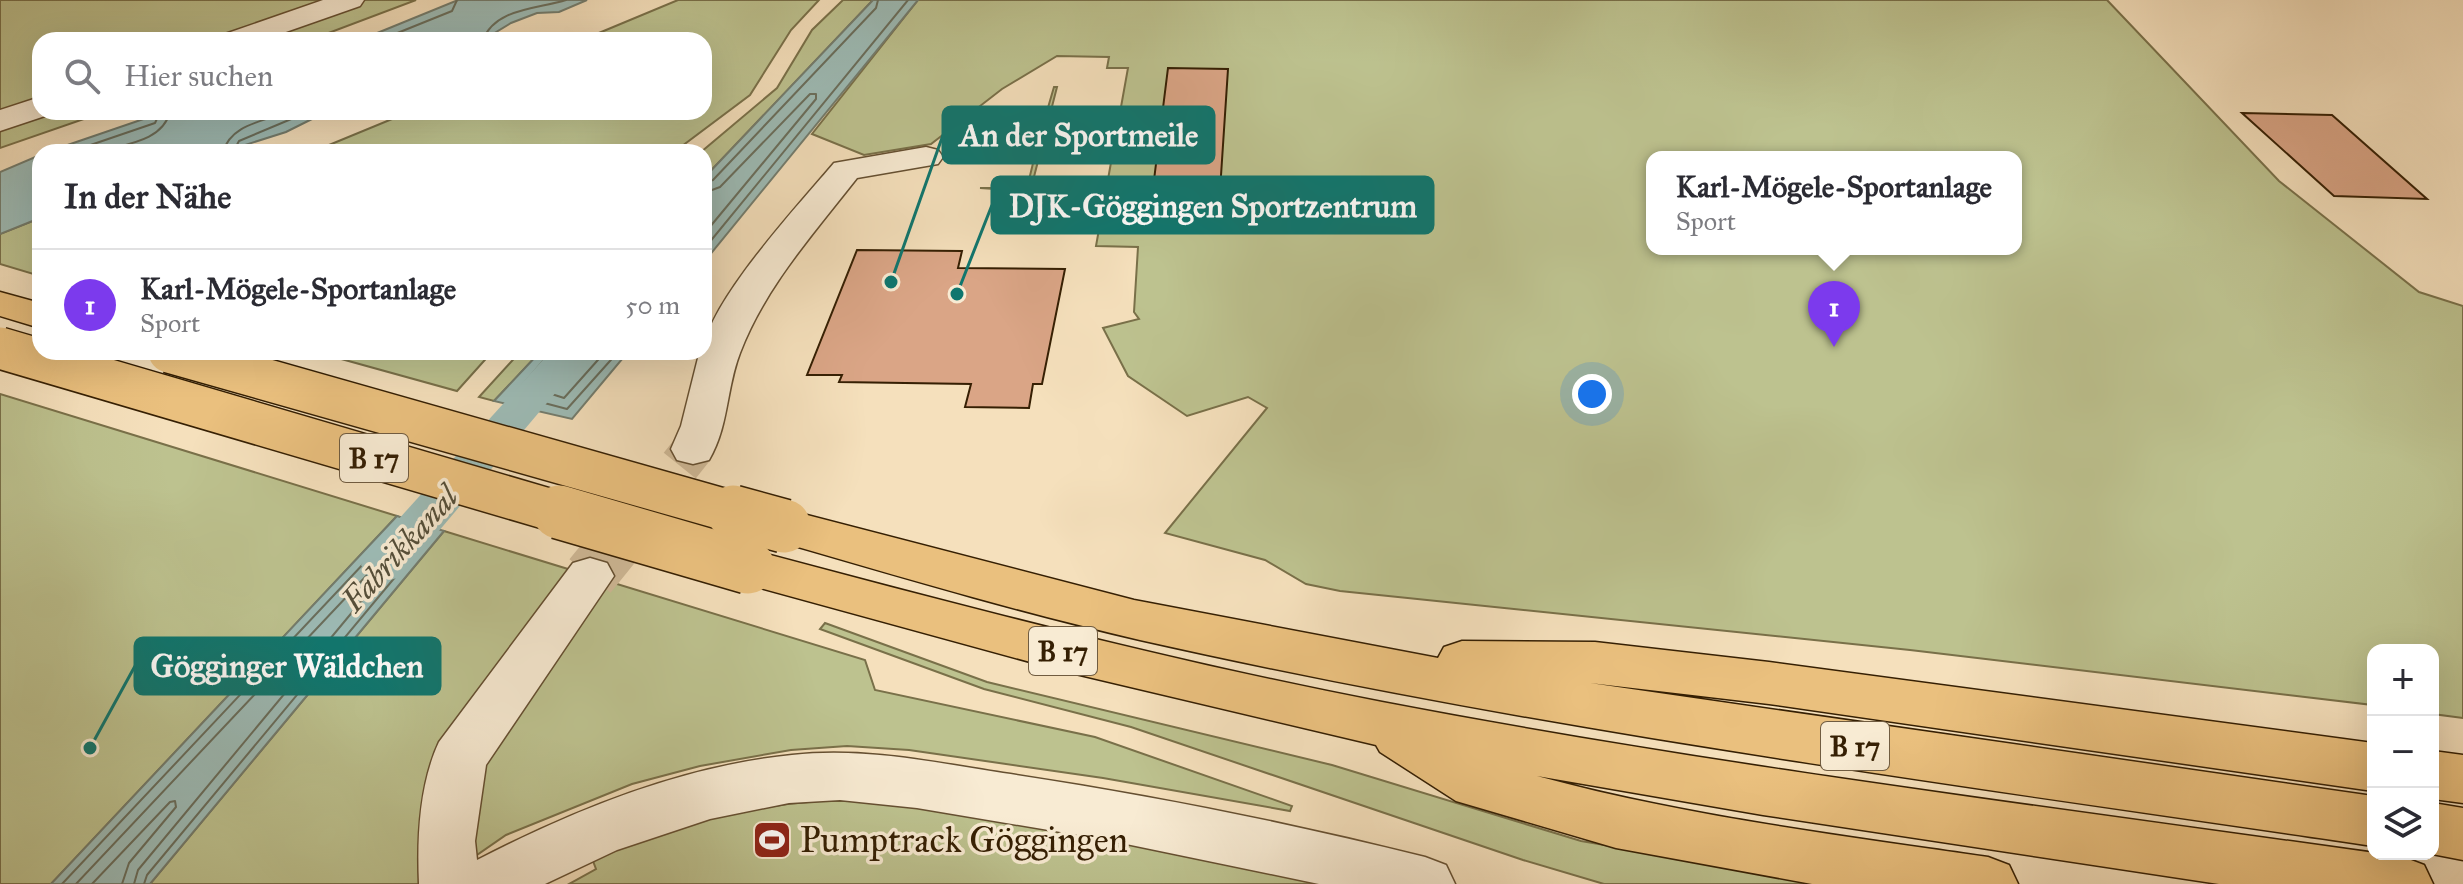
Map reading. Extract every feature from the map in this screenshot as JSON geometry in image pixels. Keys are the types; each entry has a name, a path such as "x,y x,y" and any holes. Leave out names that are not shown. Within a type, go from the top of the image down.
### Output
{"highway":[{"path":"0,304 32,314"},
{"name":"B 17","path":"0,348 32,357"},
{"name":"B 17","path":"41,360 748,567 1137,670 1380,724 1647,773 2403,884"},
{"name":"B 17","path":"197,360 784,526 1181,630 1647,716 2367,820"},
{"path":"1338,659 1595,663 1769,683 2367,766"},
{"path":"1380,724 1476,784 1616,823 1775,852 1988,884"},
{"path":"2439,776 2463,779"},
{"path":"2439,830 2463,834"}],"street":[{"path":"258,32 350,0"},
{"path":"0,121 32,110"},
{"path":"693,449 700,436 718,356 742,304 846,170 926,157"},
{"path":"449,884 446,841 459,759 590,576"},
{"path":"489,884 550,852 634,817 703,795 792,778 851,778 893,780 1093,811 1296,850 1425,884"}],"green space":[{"path":"0,0 334,0 240,32 32,32 32,104 0,115"},
{"path":"360,0 416,0 331,32 268,32"},
{"path":"678,0 819,0 791,30 750,95 685,144 331,144 390,120 712,120 712,32 601,32"},
{"path":"843,0 873,0 712,170 710,144 777,88 812,30"},
{"path":"918,0 2107,0 2279,181 2419,292 2463,306 2463,718 2439,715 2439,644 2367,644 2367,704 1910,650 1340,591 1306,584 1265,560 1165,533 1267,408 1248,397 1187,416 1128,376 1103,328 1139,319 1134,312 1138,247 1096,246 1128,68 1107,68 1109,57 1057,56 1002,89 931,144 864,155 812,134"},
{"path":"1054,87 1057,87 1027,204 1022,203 1024,191 980,188 1027,188 1036,151 980,151 980,148 1038,148 1047,114 1014,113 1047,111"},
{"path":"32,115 32,120 81,120 0,148 0,125"},
{"path":"32,221 32,274 0,264 0,234"},
{"path":"345,360 485,360 457,391"},
{"path":"513,360 532,360 494,401 479,397"},
{"path":"0,394 397,516 51,884 0,884"},
{"path":"444,531 865,660 875,690 1095,737 1292,806 1290,811 1103,778 909,750 847,746 791,750 700,766 632,784 506,835 435,884 150,884"},
{"path":"825,623 987,682 1332,765 1581,841 1835,884 1604,884 1523,860 1131,727 984,689 820,629"},
{"path":"819,801 876,801 1089,833 1330,884 569,884 596,869 593,861 675,828 731,813"}],"water":[{"path":"458,0 587,0 559,12 537,13 496,32 380,32"},
{"path":"873,0 918,0 712,252 712,170"},
{"path":"141,120 310,120 286,132 248,144 70,144"},
{"path":"32,158 32,221 0,234 0,172"},
{"path":"532,360 621,360 572,419 494,401"},
{"path":"397,516 444,531 150,884 51,884"}],"building":[{"path":"1168,68 1228,69 1218,221 1149,220"},
{"path":"2242,113 2332,115 2427,199 2334,196"},
{"path":"857,250 962,251 958,268 1065,269 1042,384 1033,384 1029,408 965,407 971,384 839,382 842,375 807,375"}],"waterway":[{"name":"Fabrikkanal","path":"384,565 564,360"}],"tunnel":[{"path":"641,514 693,449"},
{"path":"590,576 642,512"}],"place":[{"name":"An der Sportmeile","path":"891,282"},
{"name":"DJK-Göggingen Sportzentrum","path":"957,294"},
{"name":"Karl-Mögele-Sportanlage","path":"1834,347"},
{"name":"Gögginger Wäldchen","path":"90,748"},
{"name":"Pumptrack Göggingen","path":"772,840"}]}
